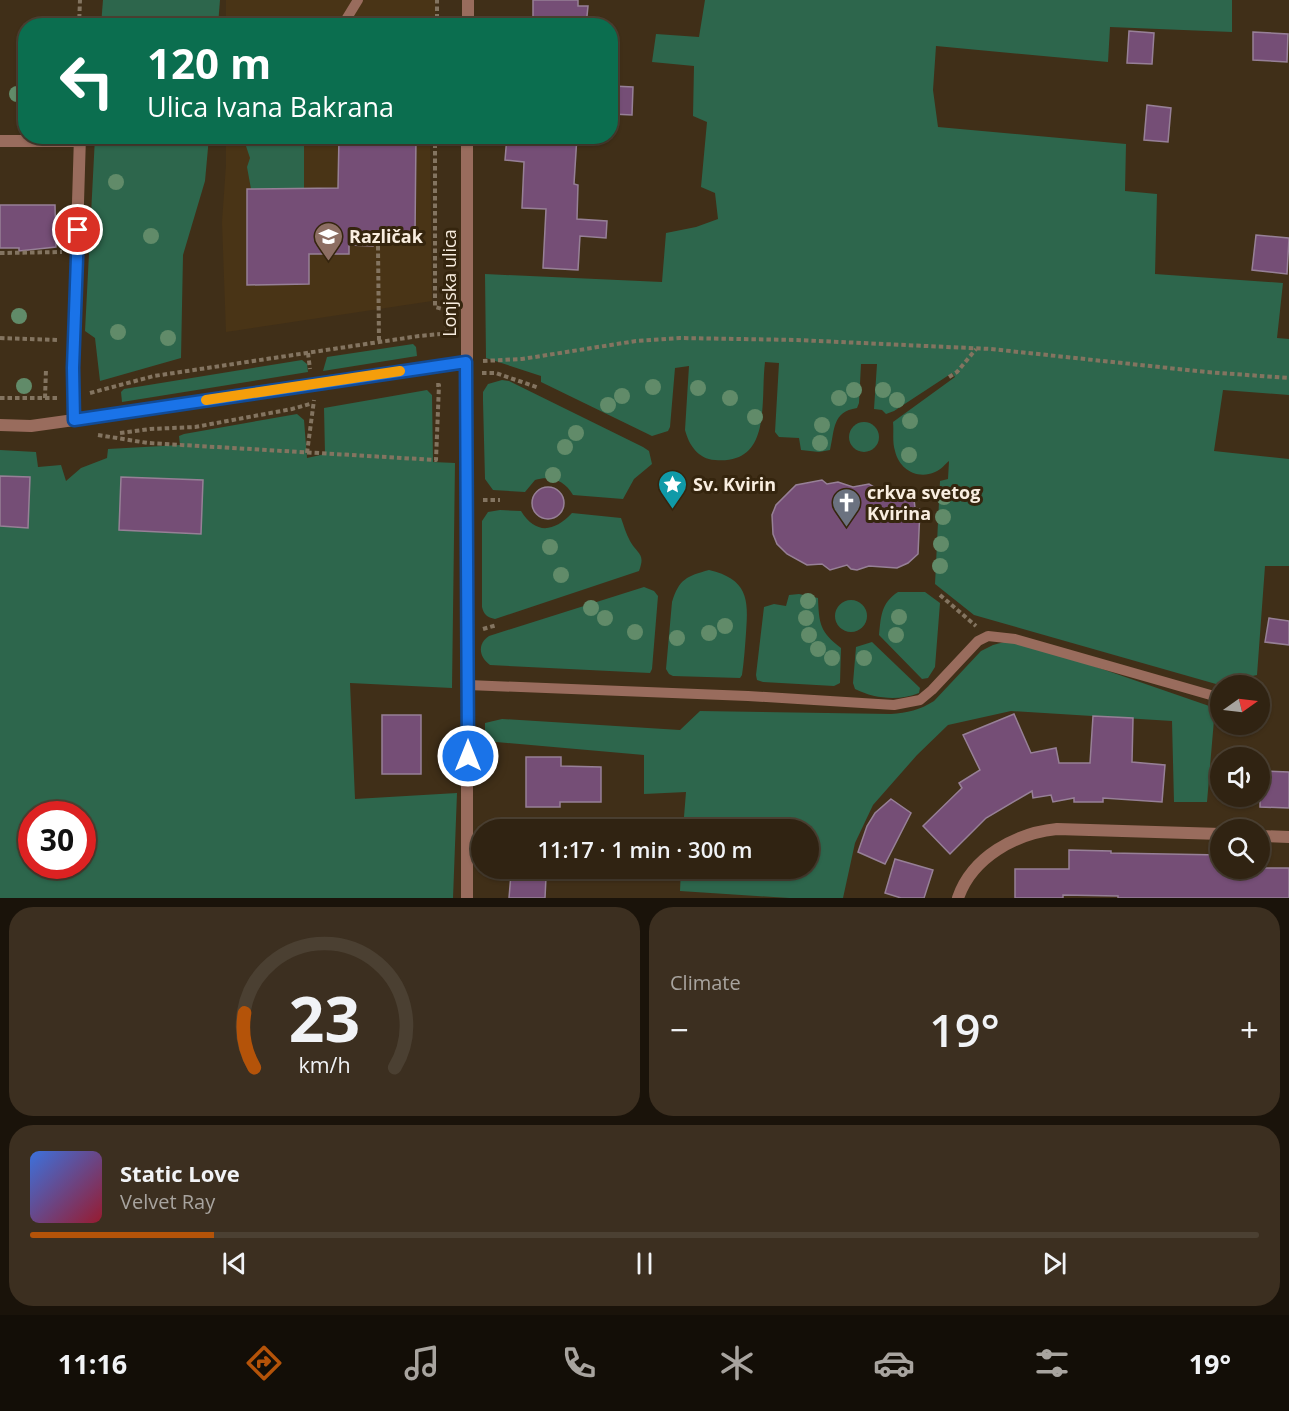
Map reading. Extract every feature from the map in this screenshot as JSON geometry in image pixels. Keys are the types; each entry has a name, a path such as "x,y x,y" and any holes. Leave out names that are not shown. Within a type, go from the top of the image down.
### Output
{"street":[{"path":"468,0 468,18"},
{"path":"0,141 18,141"},
{"path":"74,420 73,368 80,144"},
{"name":"Lonjska ulica","path":"467,898 468,144"},
{"path":"0,425 31,426 466,368"},
{"path":"958,898 968,878 980,864 993,853 1026,835 1057,829 1210,834"},
{"path":"1270,836 1289,837"}],"lane":[{"path":"347,18 358,0"},
{"path":"468,685 748,696 894,705 920,700 965,654 988,636 1015,639 1210,695"}],"path":[{"path":"79,18 80,0"},
{"path":"437,0 437,18"},
{"path":"435,144 435,308 446,310 447,333"},
{"path":"378,246 379,342"},
{"path":"0,253 77,252"},
{"path":"93,392 154,376 467,331"},
{"path":"466,368 636,341 680,338 797,340 976,348 1206,372 1289,378"},
{"path":"948,377 957,372 976,348"},
{"path":"466,368 496,373 539,388"},
{"path":"45,398 46,369"},
{"path":"98,435 148,443 436,460 439,385 433,386"},
{"path":"0,398 35,399"},
{"path":"88,436 195,427 314,403 307,453"},
{"path":"940,595 988,636"}],"shaded area":[{"path":"226,0 435,0 436,11 434,18 226,18"},
{"name":"Različak","path":"226,144 430,144 432,301 226,332 222,222"}],"green space":[{"path":"103,0 220,0 219,18 102,18"},
{"path":"705,0 1232,0 1232,32 1110,27 1108,62 936,46 933,90 938,127 1126,144 1125,191 1157,194 1155,274 1283,283 1277,338 1289,339 1289,395 1223,390 1214,451 1289,459 1289,566 1265,566 1257,675 1210,675 1210,682 974,615 935,584 940,481 948,479 949,461 939,470 922,475 905,468 897,457 893,422 955,377 952,373 886,414 882,410 874,409 877,364 861,364 857,408 843,413 836,423 830,450 819,452 801,450 799,438 779,437 775,432 779,363 765,362 760,428 755,441 747,452 734,459 715,460 704,457 695,450 685,430 689,366 675,368 668,431 652,436 541,382 541,376 486,358 485,274 662,282 666,233 696,227 718,219 715,193 701,187 707,122 693,116 694,66 652,62 656,34 699,37"},
{"path":"95,144 208,144 205,181 183,255 181,358 100,381 95,338 85,331"},
{"path":"245,144 304,144 304,189 251,189 247,167 250,158"},
{"path":"413,344 416,347 417,356 323,371 327,357"},
{"path":"302,360 307,364 308,372 122,402 121,392 124,389"},
{"path":"502,380 509,381 643,447 649,451 652,464 634,479 623,499 573,495 562,483 547,478 535,480 525,492 493,490 485,479 483,392 488,384"},
{"path":"427,390 432,395 433,462 455,463 452,688 350,683 355,799 457,793 453,898 0,898 0,450 36,452 38,467 61,465 66,481 81,468 107,458 108,449 180,445 179,436 184,434 297,414 304,420 307,458 325,454 324,408"},
{"path":"864,422 875,426 879,437 875,448 864,452 853,448 849,437 853,426"},
{"path":"521,511 533,524 545,528 559,524 572,513 621,518 629,538 640,554 642,561 639,571 495,619 490,617 485,614 482,607 482,521 488,512"},
{"path":"709,570 731,579 743,592 746,600 746,638 740,678 673,676 666,669 672,602 675,594 685,580"},
{"path":"644,587 654,591 658,596 650,673 490,665 482,654 481,647 489,636"},
{"path":"898,592 925,592 940,603 935,667 928,678 922,679 879,635 885,605"},
{"path":"799,594 818,598 822,627 841,648 840,683 834,686 757,680 764,607 774,604 786,606 789,595"},
{"path":"851,600 862,605 867,616 862,627 851,632 840,627 835,616 840,605"},
{"path":"1015,639 1210,706 1210,735 1213,735 1207,802 1174,802 1172,721 1011,711 948,725 917,755 873,805 855,843 843,898 789,898 680,891 681,879 819,879 819,819 684,819 686,792 644,794 644,755 485,741 485,723 502,719 680,730 700,711 891,714 908,712 934,701 981,651"},
{"path":"872,642 920,688 919,693 887,698 855,689 853,683 856,647"}],"building":[{"path":"533,0 578,0 578,6 588,6 587,18 533,18"},
{"path":"1129,31 1154,33 1152,64 1127,63"},
{"path":"1253,32 1288,34 1287,62 1253,60"},
{"path":"618,86 633,87 632,115 618,114"},
{"path":"1147,105 1171,108 1168,142 1144,140"},
{"path":"339,144 416,144 415,235 374,234 373,246 349,245 349,254 309,254 309,284 247,285 247,189 338,188"},
{"path":"506,144 576,144 574,184 578,185 577,219 607,221 606,238 580,236 578,270 543,268 546,209 522,208 524,162 505,160"},
{"path":"0,205 55,205 56,247 19,251 19,248 0,248"},
{"path":"1256,235 1289,238 1287,274 1252,270"},
{"path":"0,476 30,477 28,528 0,526"},
{"path":"121,477 203,480 201,534 119,530"},
{"name":"crkva svetog Kvirina","path":"822,480 827,484 838,482 853,487 869,484 874,487 876,494 893,495 896,500 914,499 915,508 920,509 918,554 908,563 897,568 869,566 857,570 847,565 830,570 822,564 807,565 787,554 777,544 773,534 772,515 776,505 796,485"},
{"path":"548,487 560,491 564,503 560,515 548,519 536,515 532,503 536,491"},
{"path":"1269,618 1289,621 1289,645 1265,642"},
{"path":"1014,714 1031,753 1056,748 1059,763 1090,763 1093,716 1133,718 1132,762 1165,765 1162,802 1103,798 1103,802 1074,802 1074,798 1053,802 1051,795 1033,798 1032,791 986,818 950,854 923,826 962,788 959,783 980,770 963,735"},
{"path":"382,715 421,715 421,774 382,774"},
{"path":"526,757 561,757 561,766 601,767 601,802 560,802 560,807 526,807"},
{"path":"1270,771 1289,772 1289,808 1260,807 1270,807"},
{"path":"891,799 911,813 885,864 858,852 867,826 875,813"},
{"path":"1069,850 1210,855 1210,879 1270,879 1270,868 1289,868 1289,898 1118,898 1118,896 1063,895 1063,898 1015,898 1015,869 1069,869"},
{"path":"895,859 933,870 924,898 901,898 885,893"},
{"path":"511,879 546,879 545,898 509,898"}],"slow traffic":[{"path":"206,400 400,371"}],"place":[{"name":"Različak","path":"328,262"},
{"name":"Sv. Kvirin","path":"672,510"},
{"name":"crkva svetog Kvirina","path":"846,528"}],"route":[{"path":"78,230 73,368 74,420 466,362 468,756"}]}
